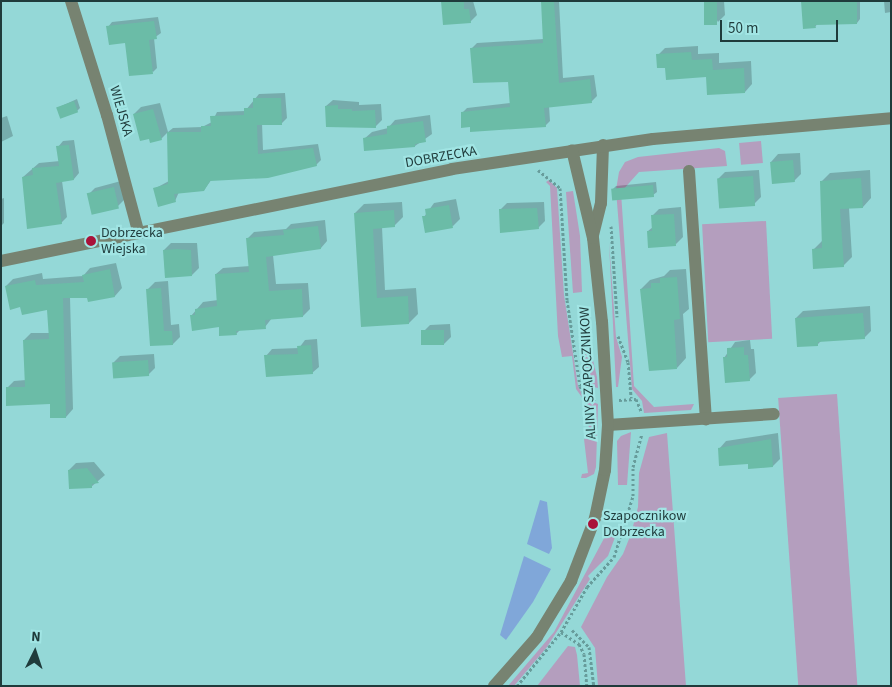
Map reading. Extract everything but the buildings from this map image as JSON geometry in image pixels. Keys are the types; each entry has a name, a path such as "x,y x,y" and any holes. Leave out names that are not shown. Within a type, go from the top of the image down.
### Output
{"street":[{"name":"WIEJSKA","path":"71,1 138,231"},
{"name":"DOBRZECKA","path":"1,261 138,231 603,145 756,128 891,118"},
{"name":"ALINY SZAPOCZNIKOW","path":"592,238 601,203 603,145"},
{"name":"ALINY SZAPOCZNIKOW","path":"494,686 537,637 580,562 601,492 608,425 607,401 592,238 572,150"},
{"path":"689,171 706,419"},
{"path":"608,425 774,414"}],"path":[{"path":"515,160 541,171 560,188 567,300 580,386 591,400 607,401 631,398 628,362 618,328"},
{"path":"611,224 617,319"},
{"path":"572,630 589,647 594,686"},
{"path":"561,632 578,644 584,654 587,686"}],"shaded area":[{"path":"761,141 763,163 741,165 739,143"},
{"path":"719,148 725,151 727,166 639,172 621,192 634,386 654,407 694,404 691,410 644,413 642,401 632,389 616,190 619,172 625,162 638,157"},
{"path":"549,180 557,188 564,295 578,386 584,398 598,404 596,467 594,474 586,478 581,478 582,474 588,473 584,439 590,438 586,403 576,389 572,356 562,357 558,336 550,186 546,182"},
{"path":"573,191 580,236 582,292 573,293 566,192"},
{"path":"766,221 772,339 708,342 702,224"},
{"path":"609,242 616,337 622,357 618,387 616,387"},
{"path":"588,339 598,388 590,386 585,377 580,340"},
{"path":"837,394 857,686 798,686 778,398"},
{"path":"631,432 627,485 618,485 617,441 621,436"},
{"path":"667,433 686,686 598,686 595,648 581,627 607,577 623,554 631,534 638,507 639,473 649,437"},
{"path":"609,529 617,532 608,556 588,576 590,579 547,647 514,686 508,686 554,632"},
{"path":"568,646 575,647 580,686 537,686"}],"water":[{"path":"540,500 547,502 552,548 549,554 527,544"},
{"path":"524,556 551,569 533,602 506,640 500,635"}],"place":[{"name":"Dobrzecka Wiejska","path":"91,241"},
{"name":"Szapocznikow Dobrzecka","path":"593,524"}]}
